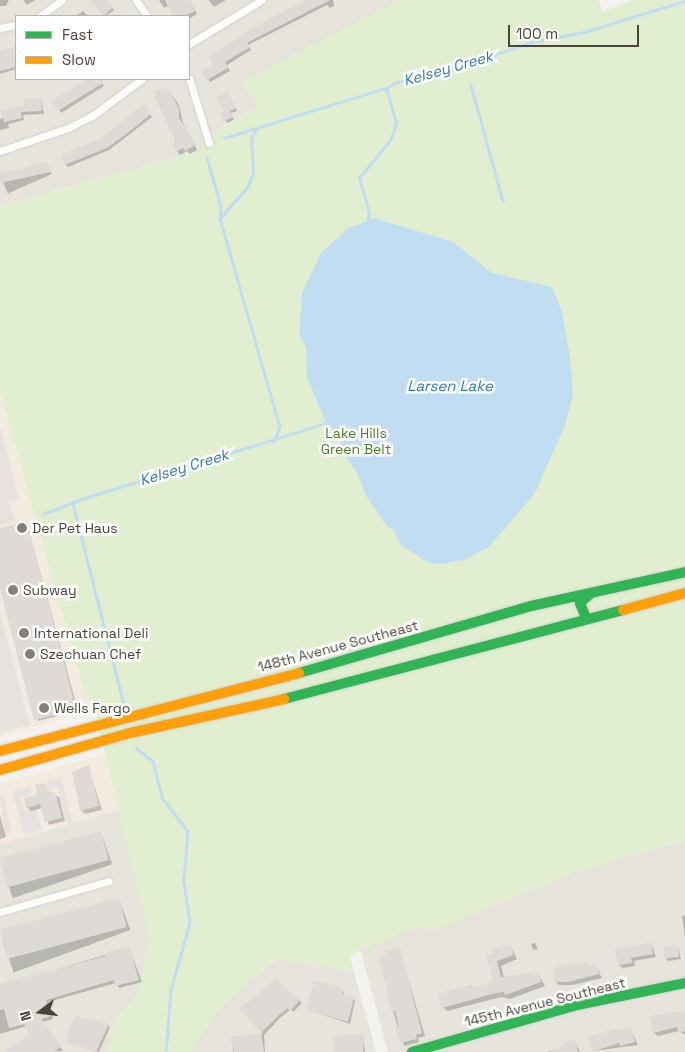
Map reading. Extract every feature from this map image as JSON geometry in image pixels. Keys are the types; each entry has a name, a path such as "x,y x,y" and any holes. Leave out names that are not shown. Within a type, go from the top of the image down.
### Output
{"main road":[{"name":"148th Avenue Southeast","path":"0,751 263,681 531,606 685,572"},
{"path":"586,618 580,609 582,599 600,590"},
{"path":"0,770 122,735 400,671 586,618 685,593"},
{"path":"258,704 272,692 271,686 263,681"},
{"name":"145th Avenue Southeast","path":"412,1052 577,1005 685,983"}],"street":[{"path":"41,15 62,0"},
{"path":"136,0 146,15"},
{"path":"190,43 262,0"},
{"path":"0,28 15,26"},
{"path":"0,151 68,128 92,116 141,80"},
{"path":"190,80 209,143"},
{"path":"0,912 109,881"}],"shaded area":[{"path":"0,0 401,0 242,82 257,106 219,129 203,150 0,206"},
{"path":"0,391 85,694 94,709 0,737"},
{"path":"0,426 19,499 8,502 16,521 0,525"},
{"path":"0,612 30,725 0,733"},
{"path":"105,754 119,810 0,844 0,783"},
{"path":"61,777 73,824 67,825 57,787 49,788 47,781"},
{"path":"30,786 32,794 21,798 25,810 36,807 42,830 24,835 12,791"},
{"path":"0,795 3,795 12,832 5,834"},
{"path":"119,810 163,988 119,1016 106,1052 0,1052 0,844"},
{"path":"685,840 685,1052 388,1052 356,933"},
{"path":"278,958 354,972 376,1052 190,1052 224,1003"}],"green space":[{"name":"Lake Hills Green Belt","path":"401,0 599,0 602,12 634,0 685,0 685,840 578,871 434,930 416,927 350,955 354,972 278,958 224,1003 190,1052 106,1052 119,1016 137,995 150,937 94,709 85,694 0,391 0,206 203,150 201,141 257,106 242,82"}],"water":[{"name":"Larsen Lake","path":"374,218 453,242 492,273 552,287 562,311 570,357 573,396 565,425 535,493 489,547 464,560 441,564 427,562 401,545 393,529 387,526 366,496 358,475 342,450 340,434 326,423 307,377 306,347 299,334 302,293 321,253 347,229"}],"building":[{"path":"89,0 107,0 113,7 103,15"},
{"path":"165,0 189,0 195,11 187,15 172,15"},
{"path":"306,0 330,0 247,43 250,47 225,62 228,68 207,80 201,71 213,64 209,56 263,22"},
{"path":"15,46 15,67 0,71 0,51"},
{"path":"85,80 101,80 103,83 58,111 51,101"},
{"path":"168,87 179,109 179,118 192,137 194,146 185,151 183,148 176,152 172,145 176,142 155,98 155,91"},
{"path":"228,92 236,108 230,111 233,117 224,121 220,113 224,112 216,97"},
{"path":"24,99 41,99 42,111 21,112 22,118 4,122 1,111 24,105"},
{"path":"144,104 151,114 129,132 107,148 65,165 61,155 101,138"},
{"path":"47,162 51,172 0,183 0,174"},
{"path":"27,521 76,709 34,720 0,589 0,528"},
{"path":"89,765 99,806 80,811 72,772"},
{"path":"46,783 49,794 55,792 62,818 45,822 40,804 26,808 24,798 38,794 35,785"},
{"path":"101,831 109,860 7,887 0,858"},
{"path":"119,898 127,927 8,959 0,930"},
{"path":"651,942 653,954 631,958 632,963 618,965 615,949"},
{"path":"511,944 513,955 497,961 501,977 533,972 533,975 539,973 541,982 505,995 504,992 496,993 442,1008 438,994 471,984 472,988 493,982 486,955 494,953 492,949"},
{"path":"678,945 679,957 664,958 663,946"},
{"path":"129,946 139,980 115,986 114,980 46,1000 51,1016 42,1019 61,1047 53,1052 4,1052 30,1034 24,1024 9,1028 4,1009 0,1010 0,984 106,956 105,953"},
{"path":"400,947 422,1033 416,1035 417,1039 400,1043 395,1028 399,1027 395,1011 392,1012 379,957 386,955 385,951"},
{"path":"586,962 588,967 596,965 599,974 568,982 554,982 554,967"},
{"path":"276,979 300,1000 290,1011 288,1008 279,1015 261,1033 239,1009"},
{"path":"314,981 339,986 343,989 342,994 354,997 348,1022 307,1010"},
{"path":"685,1011 685,1031 678,1033 677,1027 653,1033 649,1016"},
{"path":"75,1016 109,1024 96,1052 65,1042"},
{"path":"618,1028 619,1031 631,1028 635,1042 620,1046 619,1043 592,1052 588,1037"},
{"path":"261,1033 264,1052 234,1052 230,1037"},
{"path":"343,1034 364,1034 363,1052 333,1052 333,1037 343,1037"},
{"path":"575,1039 578,1052 550,1052 565,1045 564,1042"}],"waterway":[{"name":"Kelsey Creek","path":"367,223 369,213 359,178 391,139 396,123 386,88 397,82 412,80 422,73 477,61 528,43 584,32 685,1"},
{"path":"471,85 503,201"},
{"path":"224,138 386,88"},
{"path":"220,218 247,188 253,174 251,138 256,129"},
{"path":"207,157 221,206 220,218 280,427 274,442"},
{"name":"Kelsey Creek","path":"43,514 85,498 326,423"},
{"path":"73,503 124,704"},
{"path":"136,748 153,761 162,798 188,831 184,881 190,923 171,990 166,1052"}],"traffic: fast":[{"path":"299,673 531,606 685,572"},
{"path":"586,618 580,603 590,594"},
{"path":"284,699 623,610"},
{"path":"412,1052 577,1005 685,983"}],"traffic: slow":[{"path":"623,610 685,593"},
{"path":"0,751 299,673"},
{"path":"0,770 130,733 284,699"}],"place":[{"name":"Der Pet Haus","path":"22,528"},
{"name":"Subway","path":"13,590"},
{"name":"International Deli","path":"24,633"},
{"name":"Szechuan Chef","path":"30,654"},
{"name":"Wells Fargo","path":"44,708"}]}
